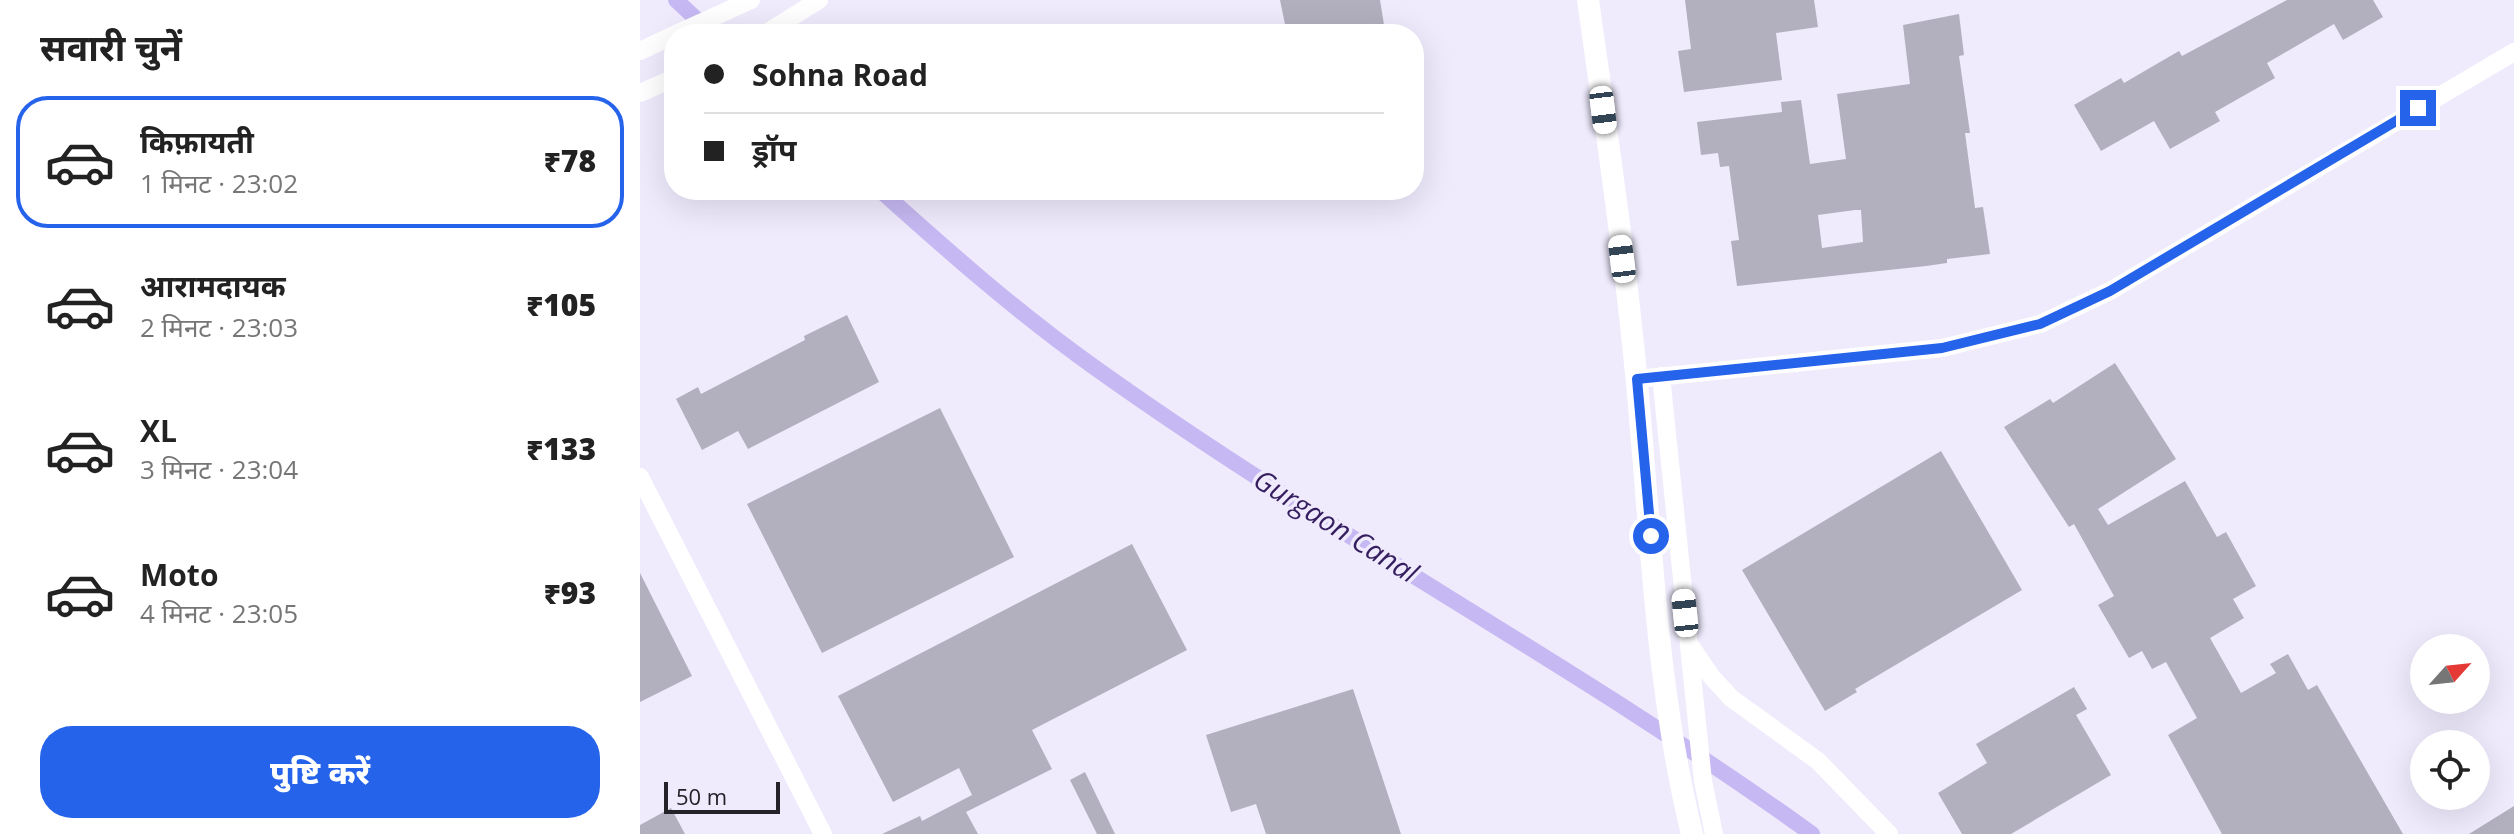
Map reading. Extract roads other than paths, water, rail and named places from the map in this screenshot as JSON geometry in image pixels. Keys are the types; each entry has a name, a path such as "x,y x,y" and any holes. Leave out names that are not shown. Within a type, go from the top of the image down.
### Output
{"main road":[{"path":"1588,0 1637,379 1666,692 1677,774 1692,834"}],"street":[{"path":"781,24 819,0"},
{"path":"697,24 748,1"},
{"path":"640,51 664,39"},
{"path":"1637,379 1942,348 2040,324 2110,291 2514,52"},
{"path":"640,93 664,82"},
{"path":"1661,376 1703,781 1714,834"},
{"path":"640,477 823,834"},
{"path":"1688,642 1711,676 1731,698 1818,761 1889,834"}],"waterway":[{"name":"Gurgaon Canal","path":"676,0 701,24"},
{"name":"Gurgaon Canal","path":"891,200 1038,325 1182,428 1635,714 1812,834"}]}
